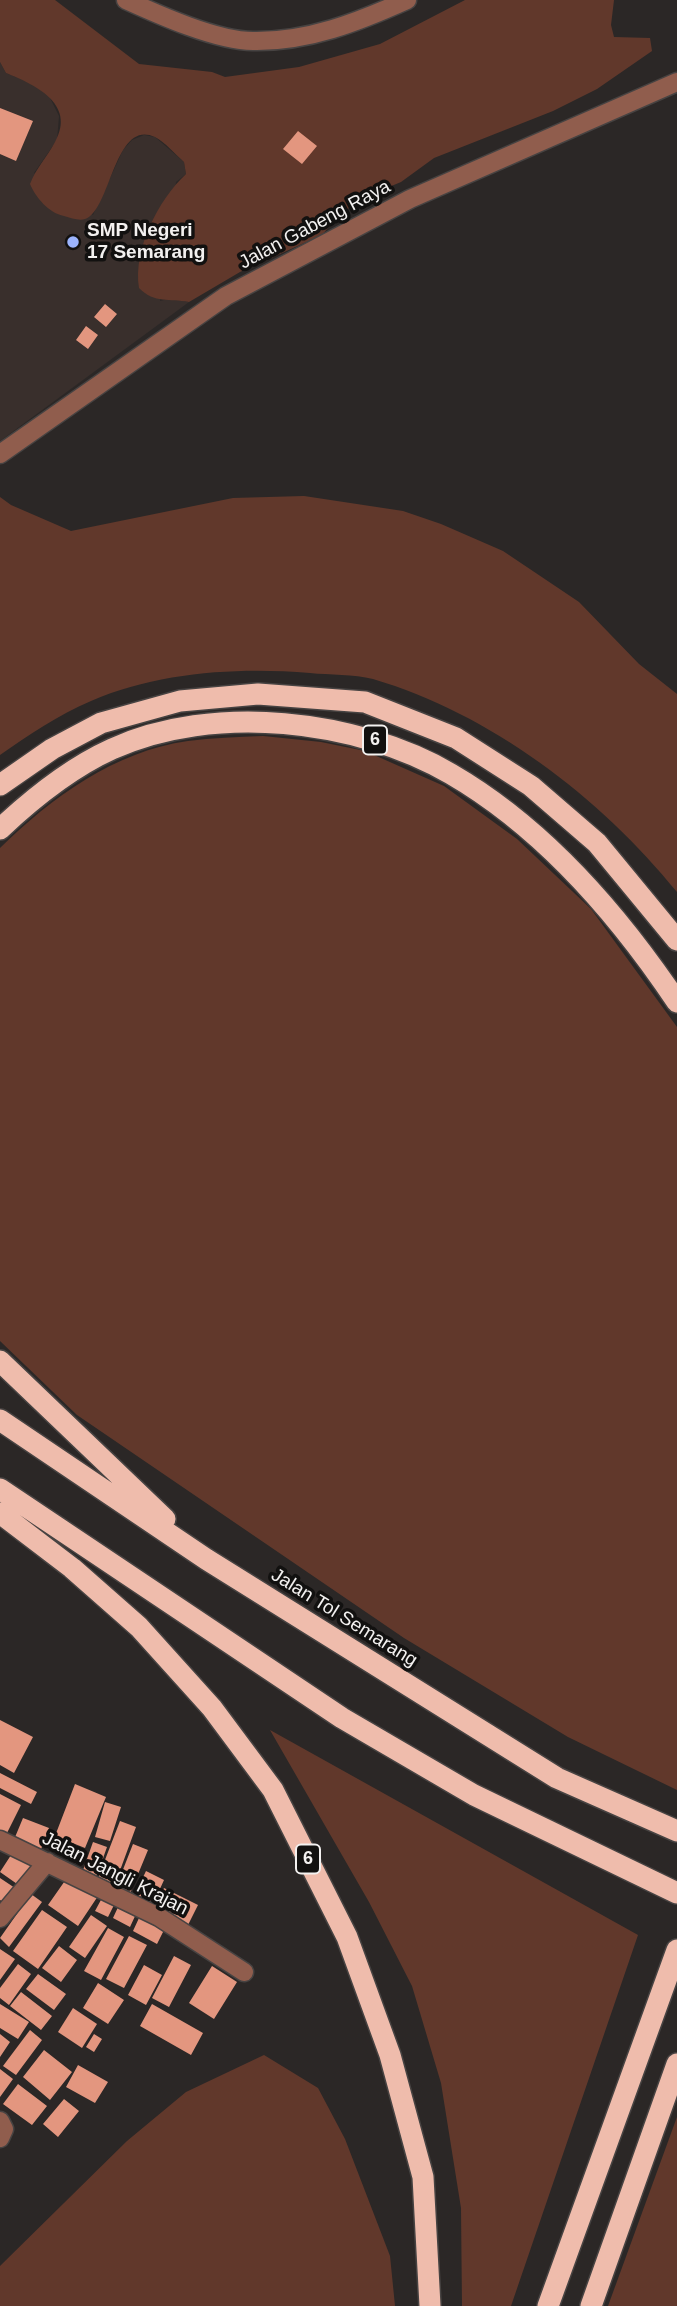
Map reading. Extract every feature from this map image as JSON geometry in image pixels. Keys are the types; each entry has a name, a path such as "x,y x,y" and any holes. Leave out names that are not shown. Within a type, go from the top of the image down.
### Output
{"highway":[{"name":"6","path":"0,785 52,748 101,723 180,701 258,694 365,702 456,738 531,786 597,843 677,940"},
{"name":"6","path":"0,829 35,796 112,748 183,727 263,722 323,727 369,738 450,774 526,828 601,900 677,1002"},
{"path":"0,1361 206,1559"},
{"name":"Jalan Tol Semarang","path":"0,1420 206,1559 557,1778 677,1831"},
{"path":"0,1489 342,1718 474,1795 677,1893"},
{"name":"6","path":"0,1513 72,1568 139,1627 212,1708 273,1790 347,1937 390,2055 423,2177 430,2306"},
{"path":"548,2306 677,1950"},
{"path":"591,2306 677,2064"}],"street":[{"path":"126,0 177,23 251,41 310,36 358,22 407,0"},
{"name":"Jalan Gabeng Raya","path":"0,454 226,296 410,199 677,82"},
{"name":"Jalan Jangli Krajan","path":"0,1840 159,1917 244,1972"},
{"path":"0,1918 47,1862"},
{"path":"0,2121 5,2129 0,2138"}],"shaded area":[{"path":"0,0 55,0 139,64 212,72 225,77 299,67 380,44 465,0 614,0 611,25 614,37 650,38 652,51 597,89 553,111 434,158 401,182 353,202 343,216 339,215 322,235 240,272 189,302 157,298 139,288 140,258 150,226 166,197 186,174 184,162 159,139 141,135 130,141 114,168 101,200 94,212 85,219 58,214 48,208 36,194 30,184 55,142 60,128 60,116 49,97 39,89 6,73 0,62"},
{"name":"SMP Negeri 17 Semarang","path":"0,62 6,73 38,86 48,94 59,116 57,140 34,173 93,215 123,150 132,140 144,135 155,137 184,162 186,174 176,182 160,301 172,298 189,302 0,441"},
{"path":"304,496 403,511 503,551 579,602 639,664 677,694 677,892 614,824 540,763 459,714 417,694 366,677 255,671 171,678 117,691 91,701 44,726 0,755 0,497 11,505 71,531 233,498"},
{"path":"263,736 321,742 365,751 444,786 517,839 591,909 677,1027 677,1790 568,1737 404,1638 77,1415 0,1341 0,848 63,795 110,766 135,755 188,741"},
{"path":"270,1730 638,1935 511,2306 462,2306 461,2208 441,2083 412,1986 369,1902"},
{"path":"264,2055 318,2088 345,2139 390,2256 395,2306 0,2306 0,2266 127,2141 186,2092"},
{"path":"677,2117 677,2306 608,2306"}],"building":[{"path":"0,108 33,121 16,161 0,154"},
{"path":"298,131 317,146 302,164 283,149"},
{"path":"105,304 117,314 106,327 94,317"},
{"path":"86,326 98,335 88,349 76,340"},
{"path":"0,1720 33,1737 14,1773 0,1765"},
{"path":"0,1773 37,1792 31,1804 0,1788"},
{"path":"75,1784 106,1797 85,1848 55,1836"},
{"path":"0,1794 21,1805 4,1839 0,1837"},
{"path":"105,1802 121,1807 110,1841 95,1837"},
{"path":"23,1818 49,1828 40,1852 13,1842"},
{"path":"120,1821 136,1827 115,1884 98,1878"},
{"path":"93,1842 107,1847 96,1878 82,1873"},
{"path":"133,1844 148,1850 129,1896 115,1890"},
{"path":"13,1852 33,1866 20,1886 0,1872"},
{"path":"146,1871 164,1880 154,1902 135,1894"},
{"path":"69,1875 98,1896 78,1926 48,1905"},
{"path":"0,1878 15,1888 5,1903 0,1900"},
{"path":"164,1888 198,1905 187,1927 153,1911"},
{"path":"31,1894 42,1902 9,1947 0,1938"},
{"path":"102,1898 114,1905 108,1917 95,1911"},
{"path":"119,1905 136,1914 130,1927 113,1918"},
{"path":"42,1910 67,1927 38,1969 13,1951"},
{"path":"91,1915 107,1926 85,1958 69,1947"},
{"path":"139,1918 164,1930 157,1944 133,1931"},
{"path":"108,1928 124,1937 101,1980 84,1971"},
{"path":"129,1936 147,1945 124,1988 106,1979"},
{"path":"59,1946 77,1960 61,1982 42,1968"},
{"path":"0,1949 15,1959 0,1980"},
{"path":"174,1956 191,1965 169,2007 152,1998"},
{"path":"18,1964 31,1974 9,2005 0,1998 0,1988"},
{"path":"144,1965 162,1975 146,2005 128,1995"},
{"path":"212,1966 237,1982 214,2019 189,2003"},
{"path":"38,1974 66,1994 54,2010 26,1989"},
{"path":"98,1983 124,2000 108,2024 83,2008"},
{"path":"21,1992 52,2016 41,2030 10,2006"},
{"path":"0,2004 29,2022 18,2039 0,2028"},
{"path":"152,2004 203,2033 191,2055 140,2026"},
{"path":"73,2008 97,2024 82,2048 58,2032"},
{"path":"30,2030 42,2040 16,2075 3,2066"},
{"path":"0,2034 10,2042 0,2057"},
{"path":"94,2034 102,2039 94,2052 86,2047"},
{"path":"44,2050 72,2072 50,2100 23,2077"},
{"path":"78,2065 108,2082 95,2103 66,2087"},
{"path":"0,2069 13,2079 0,2097"},
{"path":"18,2084 47,2106 32,2125 3,2104"},
{"path":"64,2099 79,2111 58,2137 43,2124"}],"place":[{"name":"SMP Negeri 17 Semarang","path":"73,242"}]}
